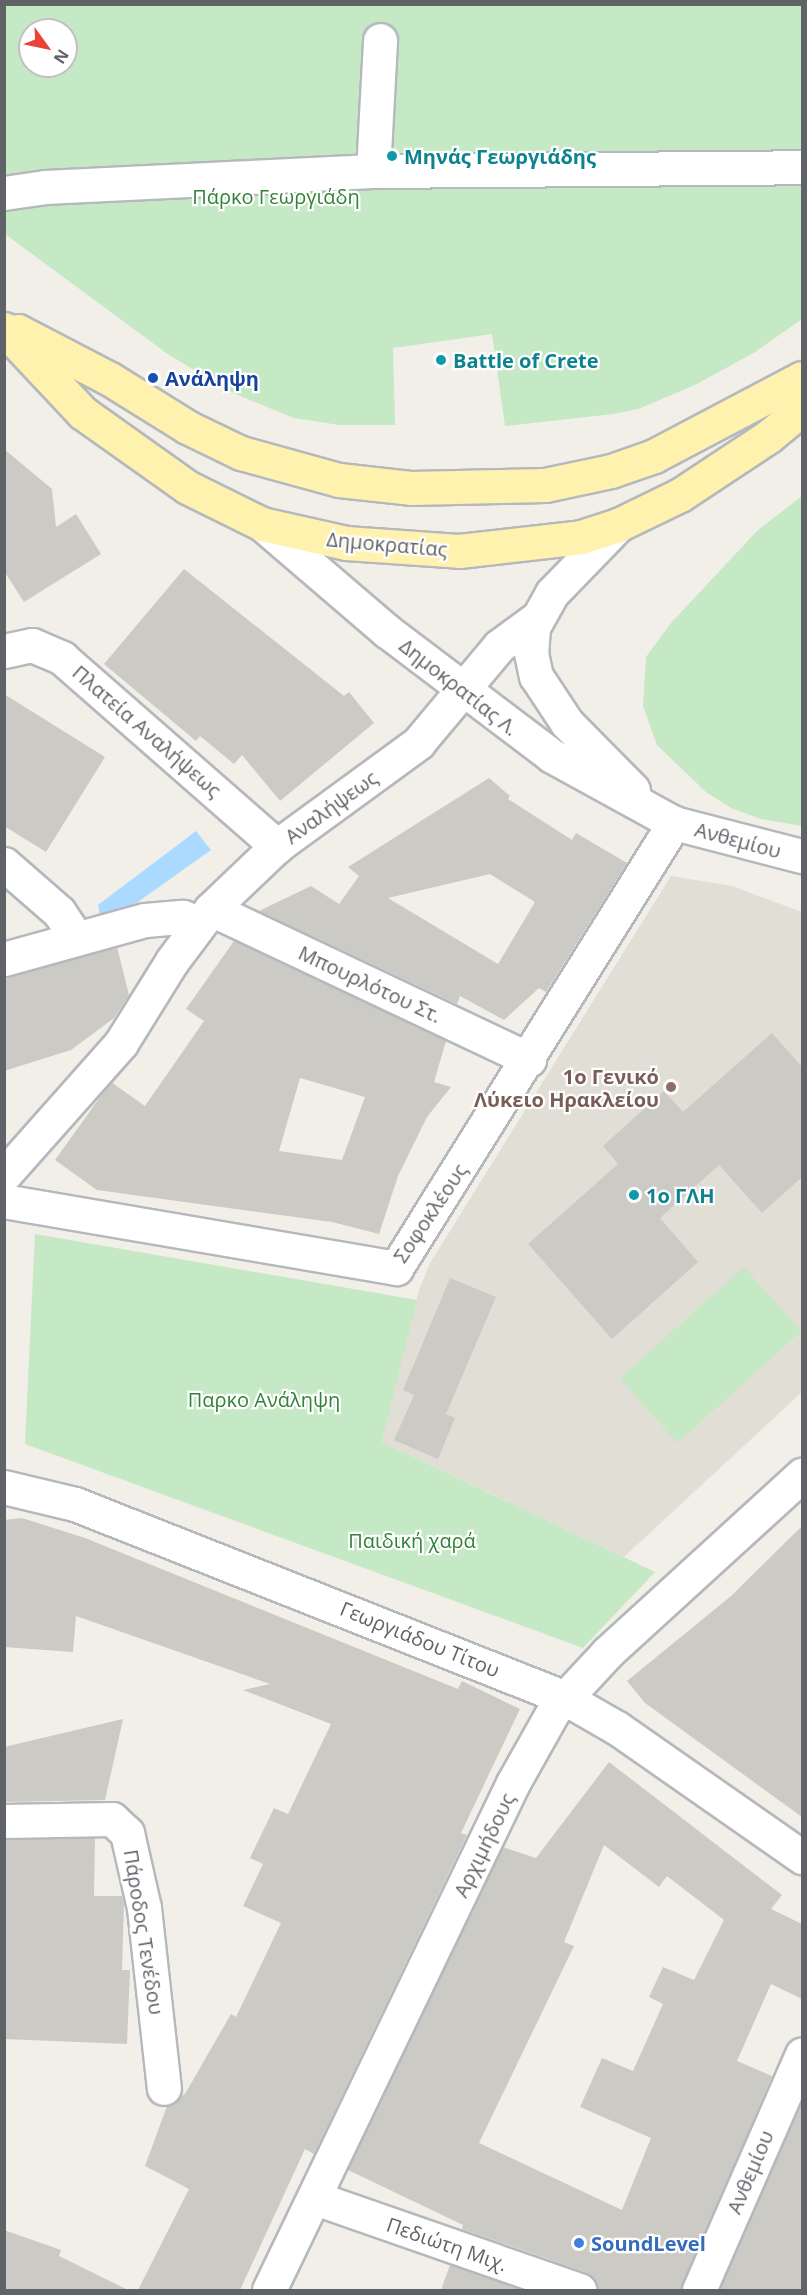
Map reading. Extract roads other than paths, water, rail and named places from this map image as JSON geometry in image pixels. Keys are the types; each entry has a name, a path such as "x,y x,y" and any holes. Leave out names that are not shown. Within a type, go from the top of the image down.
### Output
{"main road":[{"path":"4,324 110,379 207,438 241,453 339,480 403,488 449,490 536,486 611,471 654,456 802,378"},
{"name":"Δημοκρατίας","path":"4,329 99,426 187,487 262,524 346,543 459,551 553,543 618,525 650,512 724,468 802,409"}],"street":[{"path":"373,171 380,40"},
{"path":"4,193 45,187 373,171 802,167"},
{"name":"Δημοκρατίας Λ.","path":"262,524 463,691 552,756 665,818"},
{"path":"618,525 571,570 536,619 531,653 545,692 573,730 665,818"},
{"name":"Αναλήψεως","path":"4,1175 121,1043 205,916 277,846 411,748 512,634 536,619"},
{"name":"Πλατεία Αναλήψεως","path":"4,651 32,645 62,658 277,846"},
{"name":"Ανθεμίου","path":"665,818 802,856"},
{"name":"Σοφοκλέους","path":"4,1201 396,1268 529,1059 665,818"},
{"path":"4,864 59,912 76,937"},
{"path":"4,959 76,937 161,918 205,916"},
{"name":"Μπουρλότου Στ.","path":"205,916 529,1059"},
{"name":"Αρχιμήδους","path":"269,2290 513,1783 563,1697 608,1652 802,1475"},
{"name":"Γεωργιάδου Τίτου","path":"4,1487 75,1504 563,1697 618,1728 802,1857"},
{"name":"Πάροδος Τενέδου","path":"4,1821 112,1819 127,1833 144,1908 164,2088"},
{"name":"Ανθεμίου","path":"699,2290 802,2054"},
{"name":"Πεδιώτη Μιχ.","path":"315,2198 579,2290"}],"water":[{"path":"196,831 211,850 135,904 100,916 98,905"}],"place":[{"name":"Μηνάς Γεωργιάδης","path":"392,156"},
{"name":"Battle of Crete","path":"441,360"},
{"name":"Ανάληψη","path":"153,378"},
{"name":"1ο Γενικό Λύκειο Ηρακλείου","path":"671,1087"},
{"name":"1o ΓΛΗ","path":"634,1195"},
{"name":"SoundLevel","path":"579,2243"}],"park label":[{"name":"Πάρκο Γεωργιάδη","path":"276,196"},
{"name":"Παρκο Ανάληψη","path":"264,1399"},
{"name":"Παιδική χαρά","path":"412,1540"}]}
